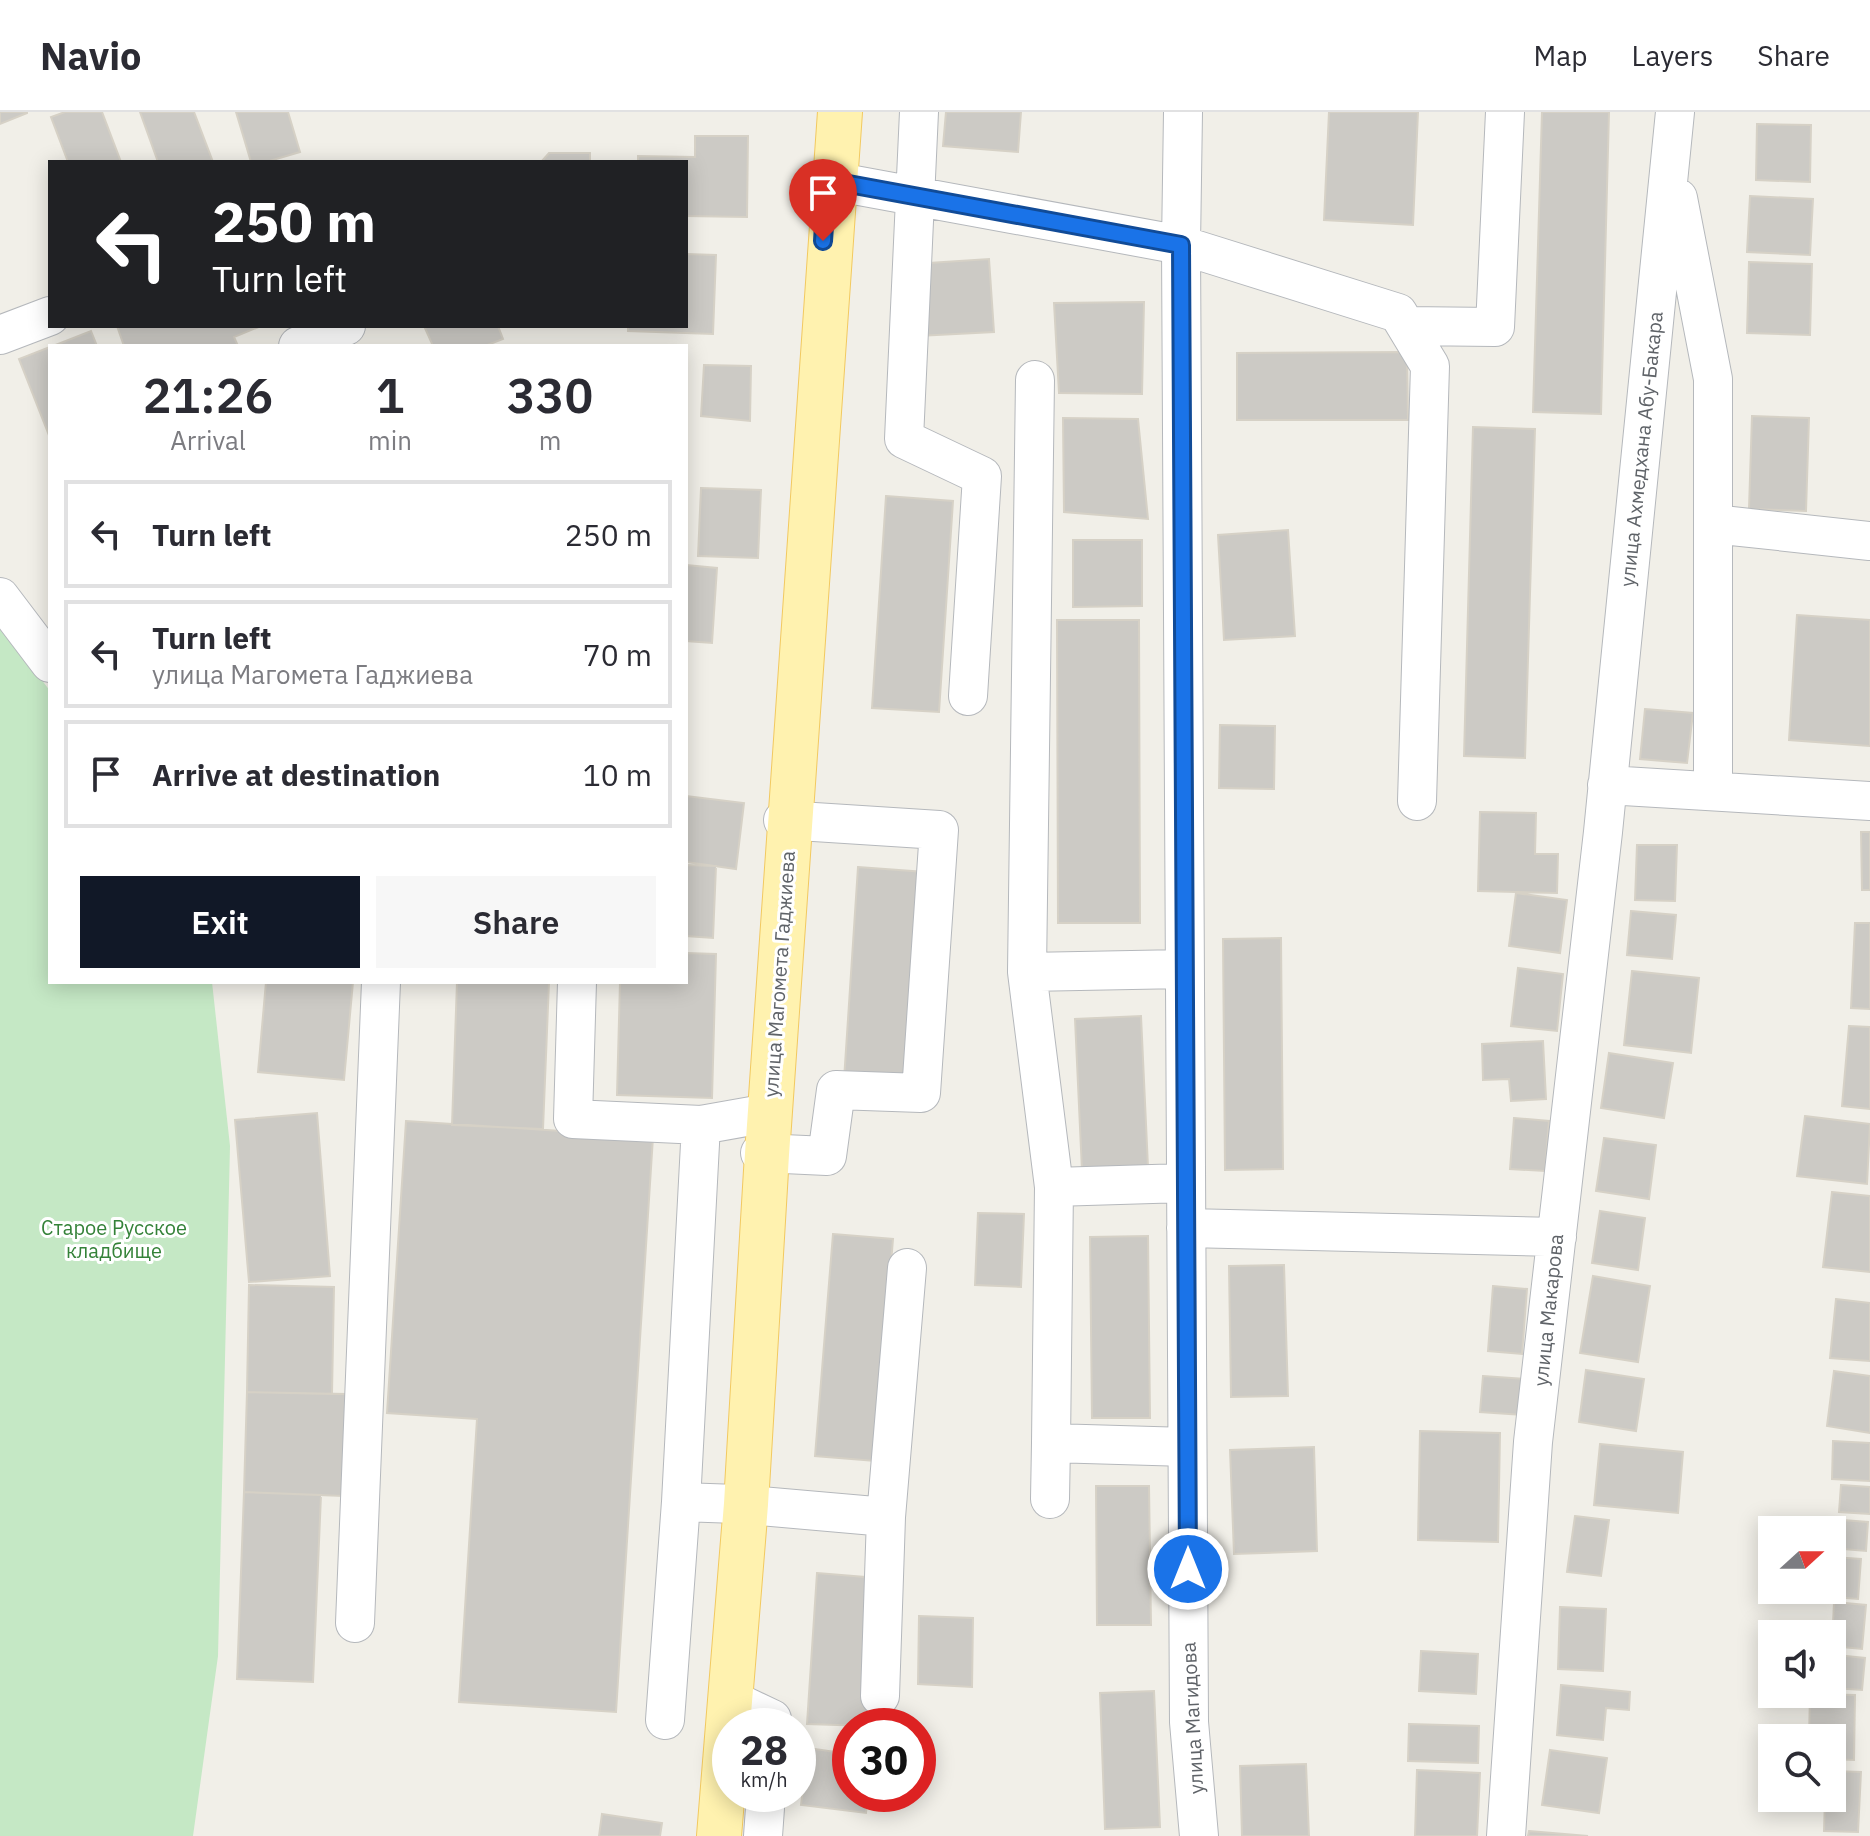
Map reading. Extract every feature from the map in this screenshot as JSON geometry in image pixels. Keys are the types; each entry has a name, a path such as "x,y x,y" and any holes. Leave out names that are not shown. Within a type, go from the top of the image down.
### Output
{"main road":[{"name":"улица Магомета Гаджиева","path":"831,112 831,181"},
{"name":"улица Магомета Гаджиева","path":"719,1836 763,1140 831,181 840,112"},
{"name":"улица Магомета Гаджиева","path":"710,1836 741,1504"}],"street":[{"path":"919,112 904,439 982,476 968,696"},
{"name":"улица Магидова","path":"1183,112 1181,245 1189,1722 1199,1836"},
{"path":"1406,326 1495,327 1505,112"},
{"name":"улица Ахмедхана Абу-Бакара","path":"1607,785 1675,112"},
{"path":"1670,158 1713,379 1713,791"},
{"path":"831,181 1181,245 1398,313 1430,366 1417,801"},
{"path":"0,335 48,317"},
{"path":"303,344 341,328"},
{"path":"1035,380 1027,972 1054,1187 1050,1499"},
{"path":"1713,524 1870,541"},
{"path":"0,597 48,660"},
{"path":"1607,785 1870,801"},
{"name":"улица Макарова","path":"1506,1836 1533,1442 1607,785"},
{"path":"577,984 573,1119 701,1125 827,1156 836,1090 921,1093 939,830 786,820"},
{"path":"1027,972 1184,969"},
{"path":"355,1623 381,984"},
{"path":"665,1720 681,1502 701,1125"},
{"path":"1054,1187 1185,1183"},
{"path":"1186,1228 1557,1237"},
{"path":"880,1696 886,1517 907,1268"},
{"path":"1051,1443 1187,1447"},
{"path":"681,1502 886,1517"},
{"path":"730,1699 749,1708"},
{"path":"763,1836 765,1812"}],"green space":[{"name":"Старое Русское кладбище","path":"0,624 48,688 48,984 212,984 230,1146 218,1656 193,1836 0,1836"}],"building":[{"path":"0,112 27,112 27,113 0,124"},
{"path":"65,112 102,112 120,160 67,160 51,117"},
{"path":"140,112 194,112 212,160 157,160"},
{"path":"236,112 288,112 300,152 273,160 250,160"},
{"path":"946,112 1021,112 1018,152 943,146"},
{"path":"1329,112 1418,112 1413,225 1324,220"},
{"path":"1542,112 1609,112 1601,414 1533,412"},
{"path":"1757,124 1811,125 1810,182 1756,180"},
{"path":"695,136 748,136 747,217 688,216 688,160 638,160 638,156 695,157"},
{"path":"549,153 590,153 590,160 543,160"},
{"path":"1750,196 1813,199 1810,255 1747,252"},
{"path":"688,254 716,255 713,334 628,331 628,328 688,328"},
{"path":"989,259 994,332 918,336 914,264"},
{"path":"1749,262 1812,264 1810,335 1747,333"},
{"path":"1144,302 1142,394 1059,393 1054,303"},
{"path":"118,328 256,328 234,337 237,344 123,344"},
{"path":"425,328 499,328 503,339 490,344 432,344"},
{"path":"91,331 96,344 58,344"},
{"path":"48,348 48,433 19,359"},
{"path":"1407,352 1408,420 1237,420 1237,353"},
{"path":"704,365 751,366 750,421 701,416"},
{"path":"1752,416 1809,418 1806,511 1749,509"},
{"path":"1063,418 1138,419 1148,519 1064,512"},
{"path":"1473,427 1535,429 1525,758 1464,756"},
{"path":"701,488 761,490 758,558 698,556"},
{"path":"886,496 953,501 939,712 872,708"},
{"path":"1288,530 1295,636 1224,640 1218,535"},
{"path":"1073,540 1142,540 1142,606 1073,607"},
{"path":"688,565 717,568 712,643 688,641"},
{"path":"1797,615 1870,620 1870,746 1789,740"},
{"path":"1057,620 1139,620 1140,923 1058,923"},
{"path":"1645,709 1693,713 1687,763 1640,759"},
{"path":"1220,725 1275,726 1274,789 1219,788"},
{"path":"688,796 744,803 736,869 688,862"},
{"path":"1480,812 1536,813 1535,854 1558,854 1557,893 1478,891"},
{"path":"1861,832 1870,832 1870,890 1862,890"},
{"path":"1637,845 1677,845 1675,901 1635,900"},
{"path":"688,865 716,866 713,938 688,936"},
{"path":"858,867 925,872 912,1084 844,1080"},
{"path":"1516,893 1567,900 1560,953 1509,946"},
{"path":"1631,911 1676,915 1672,959 1627,955"},
{"path":"1855,923 1870,923 1870,1009 1851,1008"},
{"path":"1281,938 1283,1169 1225,1170 1223,939"},
{"path":"688,953 716,954 712,1098 617,1095 620,984 688,984"},
{"path":"1518,968 1563,974 1557,1031 1511,1026"},
{"path":"1632,971 1699,978 1691,1053 1624,1045"},
{"path":"266,984 353,984 344,1080 258,1072"},
{"path":"457,984 549,984 543,1129 452,1125"},
{"path":"1141,1016 1148,1167 1082,1171 1075,1019"},
{"path":"1849,1026 1870,1027 1870,1109 1842,1106"},
{"path":"1543,1041 1546,1099 1511,1101 1509,1079 1483,1080 1482,1044"},
{"path":"1609,1053 1673,1063 1664,1118 1601,1108"},
{"path":"317,1113 330,1276 249,1282 235,1120"},
{"path":"1805,1116 1870,1124 1867,1184 1797,1176"},
{"path":"1514,1118 1549,1121 1545,1171 1510,1169"},
{"path":"406,1121 653,1137 616,1712 459,1702 477,1419 387,1413"},
{"path":"1604,1138 1656,1145 1649,1199 1596,1191"},
{"path":"1832,1192 1870,1196 1870,1272 1823,1267"},
{"path":"1600,1211 1645,1218 1638,1270 1592,1263"},
{"path":"978,1213 1024,1214 1021,1287 975,1285"},
{"path":"833,1234 893,1239 875,1461 815,1456"},
{"path":"1148,1236 1150,1418 1092,1418 1090,1237"},
{"path":"1284,1265 1288,1396 1231,1397 1229,1266"},
{"path":"1593,1276 1650,1286 1638,1362 1580,1353"},
{"path":"249,1285 334,1287 332,1394 247,1392"},
{"path":"1493,1286 1527,1289 1522,1354 1488,1351"},
{"path":"1836,1299 1870,1303 1870,1361 1830,1358"},
{"path":"1586,1370 1644,1379 1636,1431 1579,1422"},
{"path":"1834,1371 1870,1376 1870,1433 1827,1426"},
{"path":"1483,1376 1526,1379 1523,1415 1480,1412"},
{"path":"247,1392 346,1394 343,1496 244,1492"},
{"path":"1420,1431 1500,1433 1498,1542 1418,1540"},
{"path":"1833,1441 1870,1443 1870,1481 1832,1479"},
{"path":"1600,1444 1683,1452 1678,1513 1594,1505"},
{"path":"1314,1447 1317,1551 1234,1554 1230,1450"},
{"path":"1841,1485 1870,1487 1870,1514 1839,1512"},
{"path":"1096,1486 1149,1486 1151,1625 1097,1625"},
{"path":"244,1492 321,1495 313,1682 237,1679"},
{"path":"1575,1516 1609,1520 1601,1576 1567,1572"},
{"path":"1846,1520 1868,1522 1866,1551 1846,1549"},
{"path":"1846,1558 1861,1559 1858,1599 1846,1598"},
{"path":"817,1573 877,1578 868,1708 832,1708 832,1725 816,1724 816,1708 808,1708"},
{"path":"1834,1604 1866,1605 1862,1649 1846,1647 1846,1620 1833,1620"},
{"path":"1560,1607 1606,1609 1603,1671 1558,1669"},
{"path":"919,1616 973,1618 972,1687 918,1684"},
{"path":"1421,1651 1478,1654 1476,1694 1419,1691"},
{"path":"1846,1656 1865,1658 1862,1690 1846,1689"},
{"path":"1561,1685 1630,1692 1629,1710 1606,1708 1603,1740 1557,1735"},
{"path":"1154,1691 1160,1827 1105,1829 1100,1693"},
{"path":"1846,1695 1855,1695 1854,1760 1846,1760 1846,1724 1809,1724 1810,1708 1846,1708"},
{"path":"1409,1724 1479,1726 1478,1763 1408,1761"},
{"path":"816,1749 832,1751 832,1809 816,1807"},
{"path":"1550,1750 1607,1758 1599,1813 1542,1805"},
{"path":"1306,1764 1309,1836 1242,1836 1240,1766"},
{"path":"1417,1770 1480,1773 1477,1836 1415,1836"},
{"path":"1846,1771 1861,1772 1858,1832 1824,1831 1825,1812 1846,1812"},
{"path":"602,1814 662,1823 660,1836 599,1836"},
{"path":"1529,1831 1588,1836 1528,1836"}],"route":[{"path":"823,241 827,180 1181,245 1188,1569"}]}
